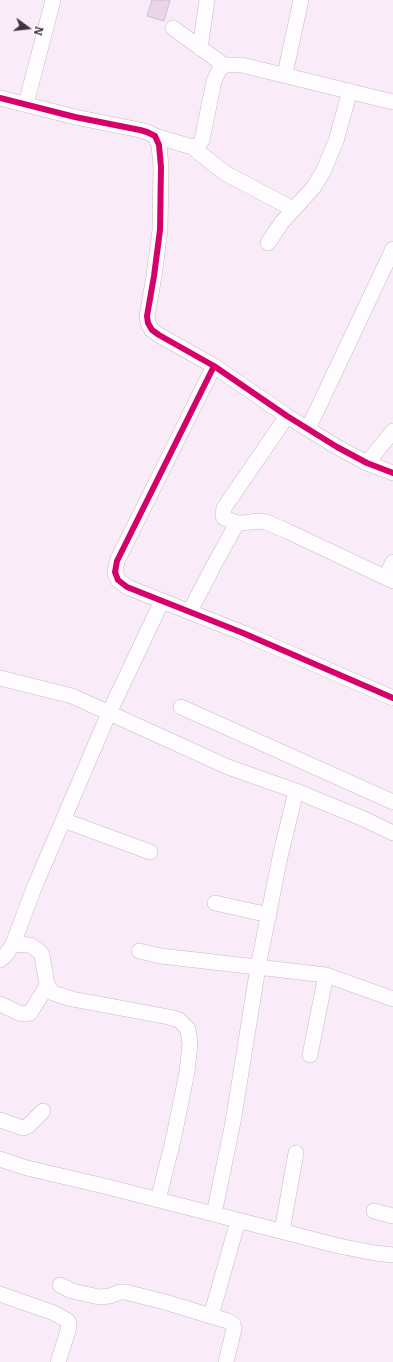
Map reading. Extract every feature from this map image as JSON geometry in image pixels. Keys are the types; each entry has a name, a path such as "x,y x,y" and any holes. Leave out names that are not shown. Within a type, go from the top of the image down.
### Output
{"street":[{"path":"26,104 53,0"},
{"path":"200,48 207,0"},
{"path":"285,74 301,0"},
{"path":"173,28 224,65 242,65 285,74 393,102"},
{"path":"192,147 199,145 202,140 214,80 219,70 224,65"},
{"path":"268,243 282,222 313,188 323,172 336,141 350,91"},
{"path":"0,98 75,117 140,130 192,147 225,173 293,209"},
{"path":"155,136 159,145 161,162 160,230 157,262 147,316 148,323 152,330 214,366 287,416 337,447 368,463 393,473"},
{"path":"308,429 393,249"},
{"path":"214,366 117,561 116,572 118,580 127,587 243,633 393,698"},
{"path":"287,416 224,508 224,518 237,524 253,521 266,522 390,579 393,562"},
{"path":"368,463 393,430"},
{"path":"190,612 214,564 237,524"},
{"path":"0,960 5,956 13,944 34,888 108,713 162,601"},
{"path":"0,678 72,696 228,767 296,791 364,819 393,833"},
{"path":"182,707 393,802"},
{"path":"214,1214 233,1122 258,967 280,857 296,791"},
{"path":"63,820 150,852"},
{"path":"215,903 269,915"},
{"path":"13,944 30,945 40,952 47,986 53,993 72,999 169,1016 184,1023 188,1029 190,1043 187,1072 173,1141 158,1200"},
{"path":"139,951 160,956 326,975 393,999"},
{"path":"310,1055 326,975"},
{"path":"0,1004 19,1013 30,1013 47,986"},
{"path":"0,1120 23,1128 28,1126 43,1111"},
{"path":"282,1231 296,1153"},
{"path":"0,1160 339,1246 375,1254 393,1255"},
{"path":"374,1211 393,1216"},
{"path":"211,1316 238,1220"},
{"path":"60,1285 72,1291 99,1297 125,1292 165,1302 228,1321 233,1324 234,1329 226,1362"},
{"path":"0,1294 54,1313 68,1321 68,1331 58,1362"}],"building":[{"path":"152,0 170,0 164,21 147,16"}],"cycle path":[{"path":"0,98 75,117 140,130 155,136 159,145 161,167 160,230 147,316 148,323 152,330 214,366 287,416 337,447 367,463 393,473"},
{"path":"214,366 117,561 115,572 118,580 127,587 243,633 393,698"}]}
